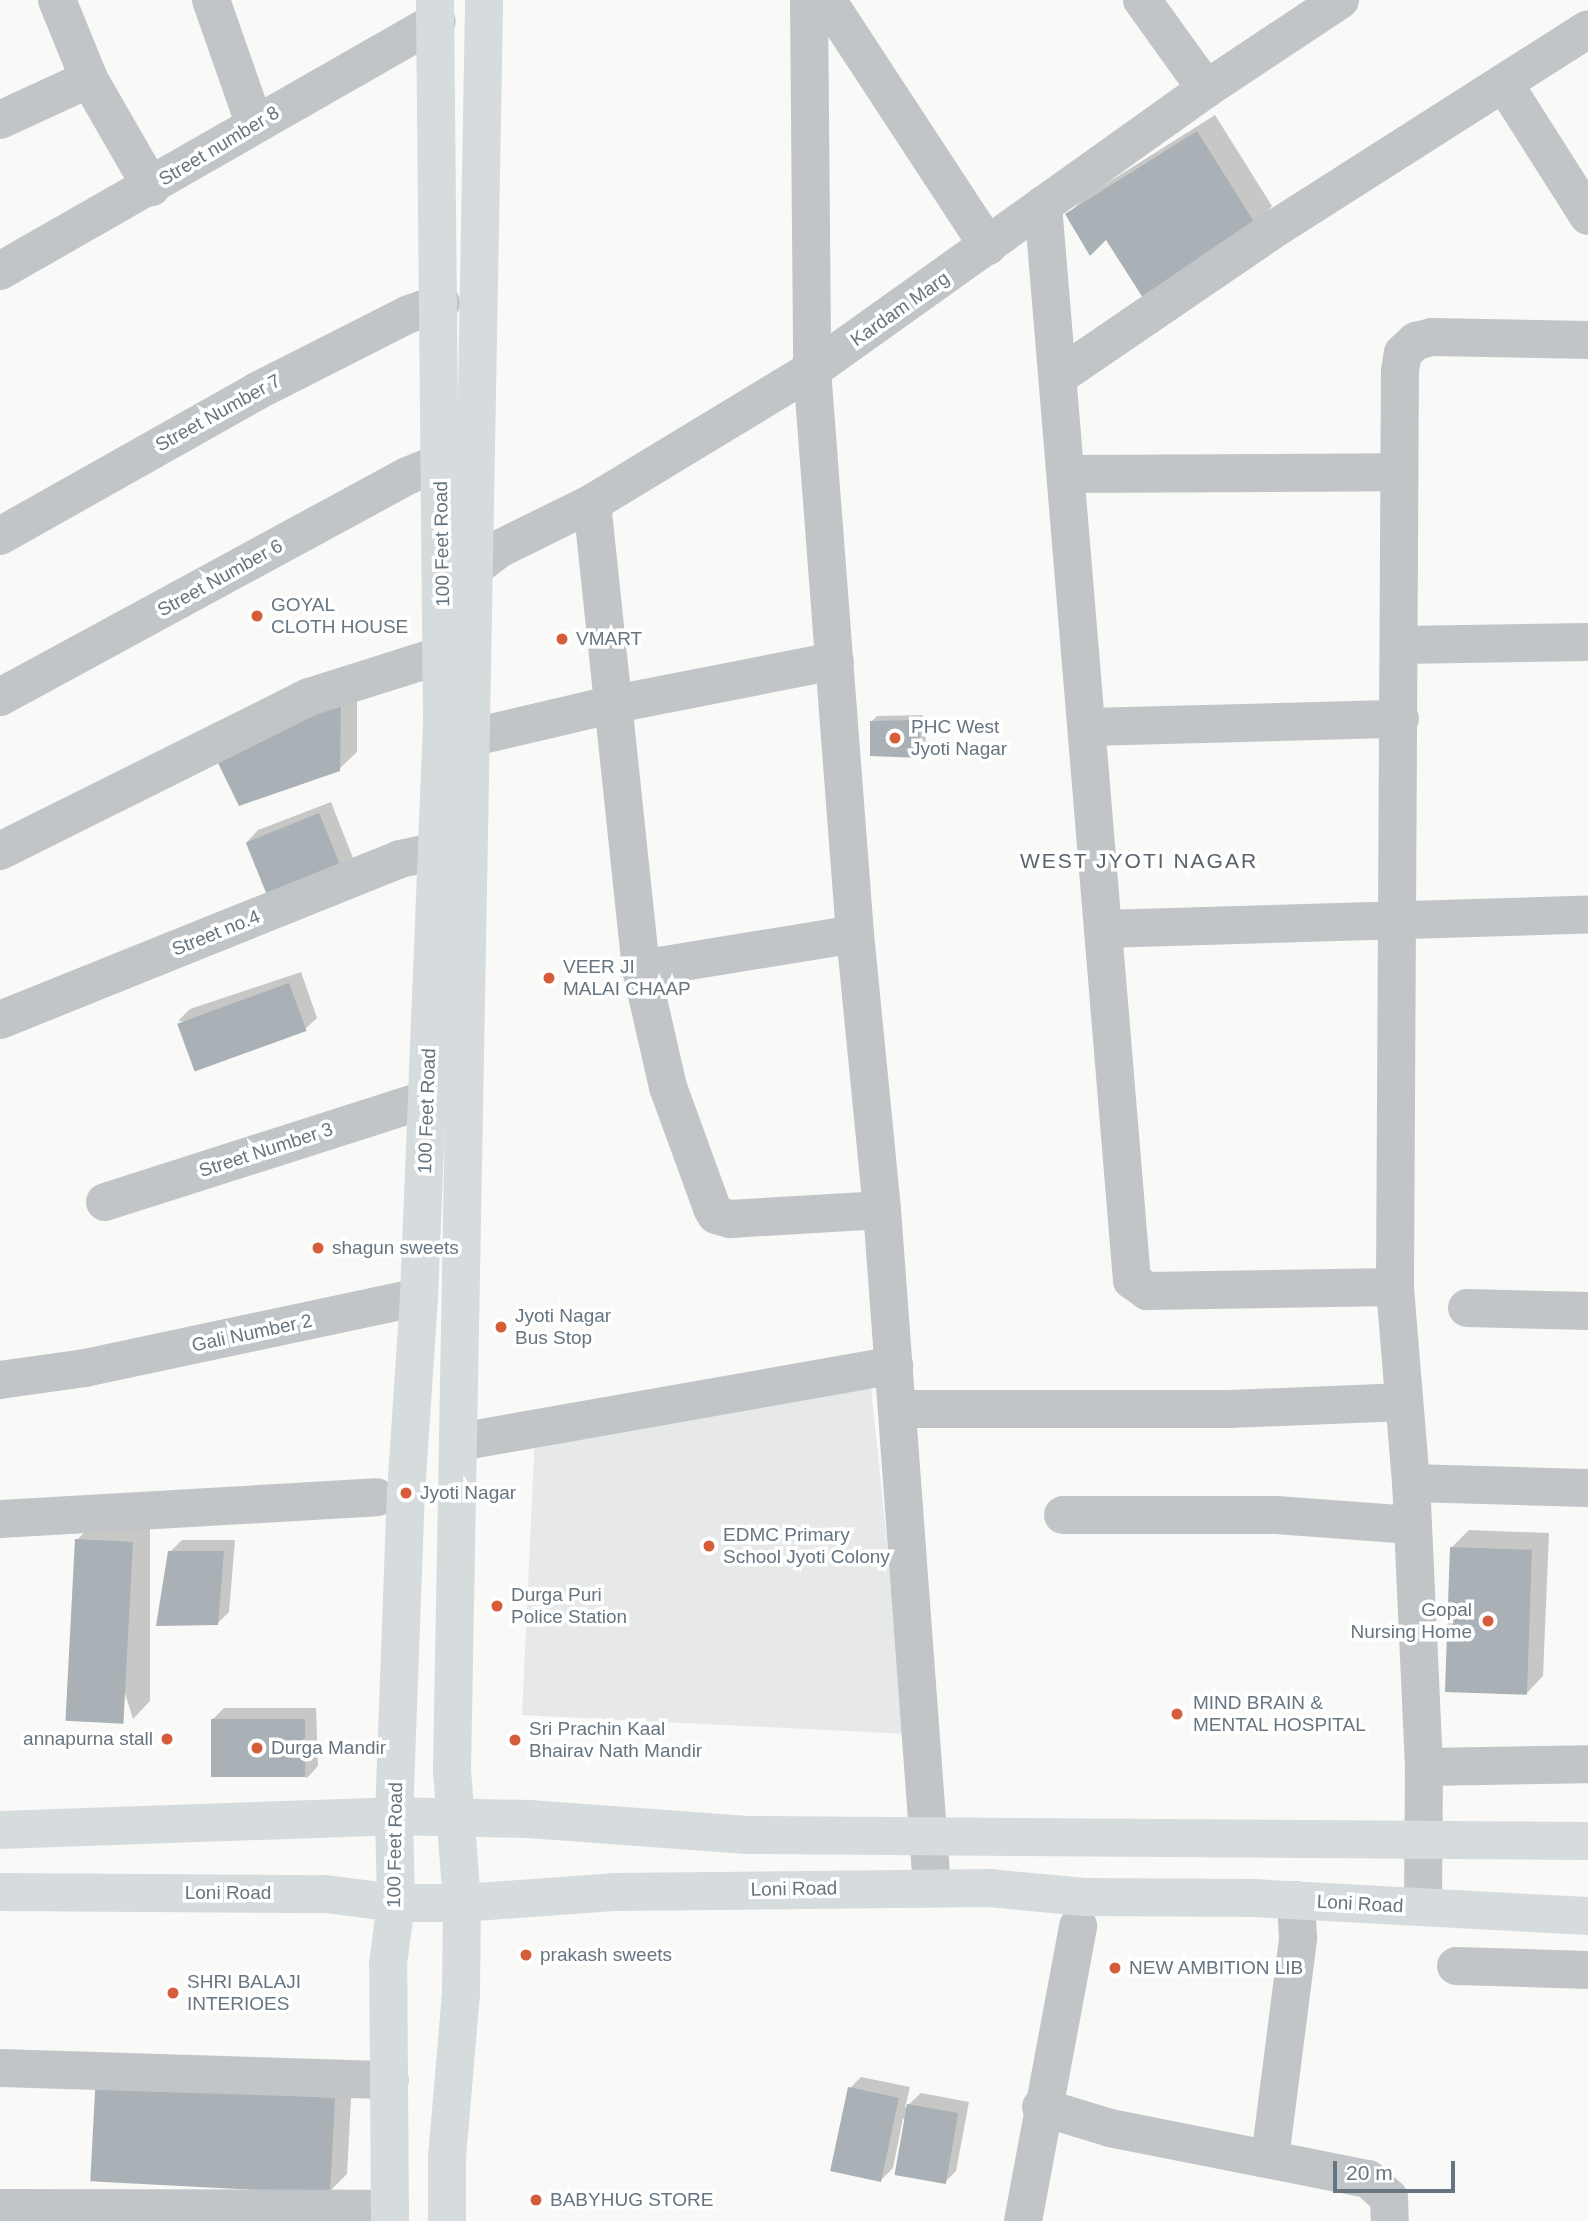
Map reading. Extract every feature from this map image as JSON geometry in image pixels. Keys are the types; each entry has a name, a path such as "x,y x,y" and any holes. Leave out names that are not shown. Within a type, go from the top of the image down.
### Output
{"main road":[{"name":"100 Feet Road","path":"447,2221 462,1903 452,1770 474,737 484,0"},
{"name":"100 Feet Road","path":"390,2215 388,1964 396,1903 394,1816 406,1493 428,1099 433,852 442,655 441,303 436,11"},
{"path":"0,1830 394,1816 529,1819 747,1835 1588,1841"},
{"name":"Loni Road","path":"0,1892 325,1894 396,1903 462,1903 614,1892 932,1888 1296,1900 1588,1916"}],"street":[{"path":"57,0 89,79 151,187"},
{"path":"211,0 254,123"},
{"path":"809,0 812,370 855,933 898,1409 932,1888"},
{"path":"827,0 988,246"},
{"path":"1142,0 1206,89"},
{"name":"Kardam Marg","path":"443,593 476,565 592,503 812,370 1206,89 1340,0"},
{"name":"Street number 8","path":"0,271 151,187 436,11"},
{"path":"1059,376 1279,226 1505,85 1588,29"},
{"path":"0,120 89,79"},
{"path":"1505,85 1588,216"},
{"path":"1044,205 1129,1261 1135,1286 1147,1291 1395,1287"},
{"name":"Street Number 7","path":"0,536 257,391 409,314 441,303"},
{"path":"1423,1907 1427,1840 1424,1767 1411,1483 1395,1287 1400,919 1398,472 1402,362 1403,354 1416,341 1432,337 1588,340"},
{"name":"Street Number 6","path":"0,697 407,476 441,462"},
{"path":"1067,474 1398,472"},
{"path":"592,503 610,705 641,969 668,1087 716,1214 730,1219 882,1210"},
{"path":"1399,645 1588,642"},
{"path":"0,851 309,697 442,655"},
{"path":"474,737 610,705 835,661"},
{"path":"1088,727 1400,719"},
{"name":"Street no.4","path":"0,1020 400,859 433,852"},
{"path":"1103,929 1588,915"},
{"path":"641,969 855,933"},
{"name":"Street Number 3","path":"105,1202 428,1099"},
{"name":"Gali Number 2","path":"0,1383 85,1368 419,1297"},
{"path":"1467,1308 1588,1311"},
{"path":"459,1442 894,1366"},
{"path":"898,1409 1230,1409 1405,1402"},
{"path":"1411,1483 1588,1488"},
{"path":"0,1518 376,1497"},
{"path":"1063,1515 1276,1515 1412,1525"},
{"path":"1424,1767 1588,1764"},
{"path":"1270,2158 1298,1938 1296,1900"},
{"path":"1023,2221 1041,2107 1078,1926"},
{"path":"1456,1966 1588,1970"},
{"path":"0,2068 390,2080"},
{"path":"1041,2107 1110,2128 1368,2179 1389,2198 1390,2221"},
{"path":"0,2208 390,2215"}],"shaded area":[{"name":"EDMC Primary School Jyoti Colony","path":"871,1387 907,1734 522,1715 535,1434"}],"building":[{"path":"1197,131 1256,225 1145,301 1106,240 1090,256 1065,214"},
{"path":"341,698 340,771 239,806 214,755"},
{"name":"PHC West Jyoti Nagar","path":"918,720 922,758 870,756 870,721"},
{"path":"319,813 342,870 269,900 246,843"},
{"path":"289,983 306,1031 195,1072 177,1024"},
{"path":"75,1539 133,1542 123,1724 65,1721"},
{"name":"Gopal Nursing Home","path":"1450,1547 1532,1550 1527,1695 1445,1692"},
{"path":"168,1551 224,1551 218,1625 156,1626"},
{"name":"Durga Mandir","path":"211,1719 305,1719 305,1777 211,1777"},
{"path":"95,2085 335,2098 330,2194 90,2181"},
{"path":"848,2087 899,2098 881,2182 830,2171"},
{"path":"907,2104 958,2113 946,2184 894,2175"}],"place":[{"name":"GOYAL CLOTH HOUSE","path":"257,616"},
{"name":"VMART","path":"562,639"},
{"name":"PHC West Jyoti Nagar","path":"895,738"},
{"name":"VEER JI MALAI CHAAP","path":"549,978"},
{"name":"shagun sweets","path":"318,1248"},
{"name":"Jyoti Nagar Bus Stop","path":"501,1327"},
{"name":"Jyoti Nagar","path":"406,1493"},
{"name":"EDMC Primary School Jyoti Colony","path":"709,1546"},
{"name":"Durga Puri Police Station","path":"497,1606"},
{"name":"Gopal Nursing Home","path":"1488,1621"},
{"name":"MIND BRAIN & MENTAL HOSPITAL","path":"1177,1714"},
{"name":"annapurna stall","path":"167,1739"},
{"name":"Sri Prachin Kaal Bhairav Nath Mandir","path":"515,1740"},
{"name":"Durga Mandir","path":"257,1748"},
{"name":"prakash sweets","path":"526,1955"},
{"name":"NEW AMBITION LIB","path":"1115,1968"},
{"name":"SHRI BALAJI INTERIOES","path":"173,1993"},
{"name":"BABYHUG STORE","path":"536,2200"}],"district":[{"name":"WEST JYOTI NAGAR","path":"1139,861"}]}
